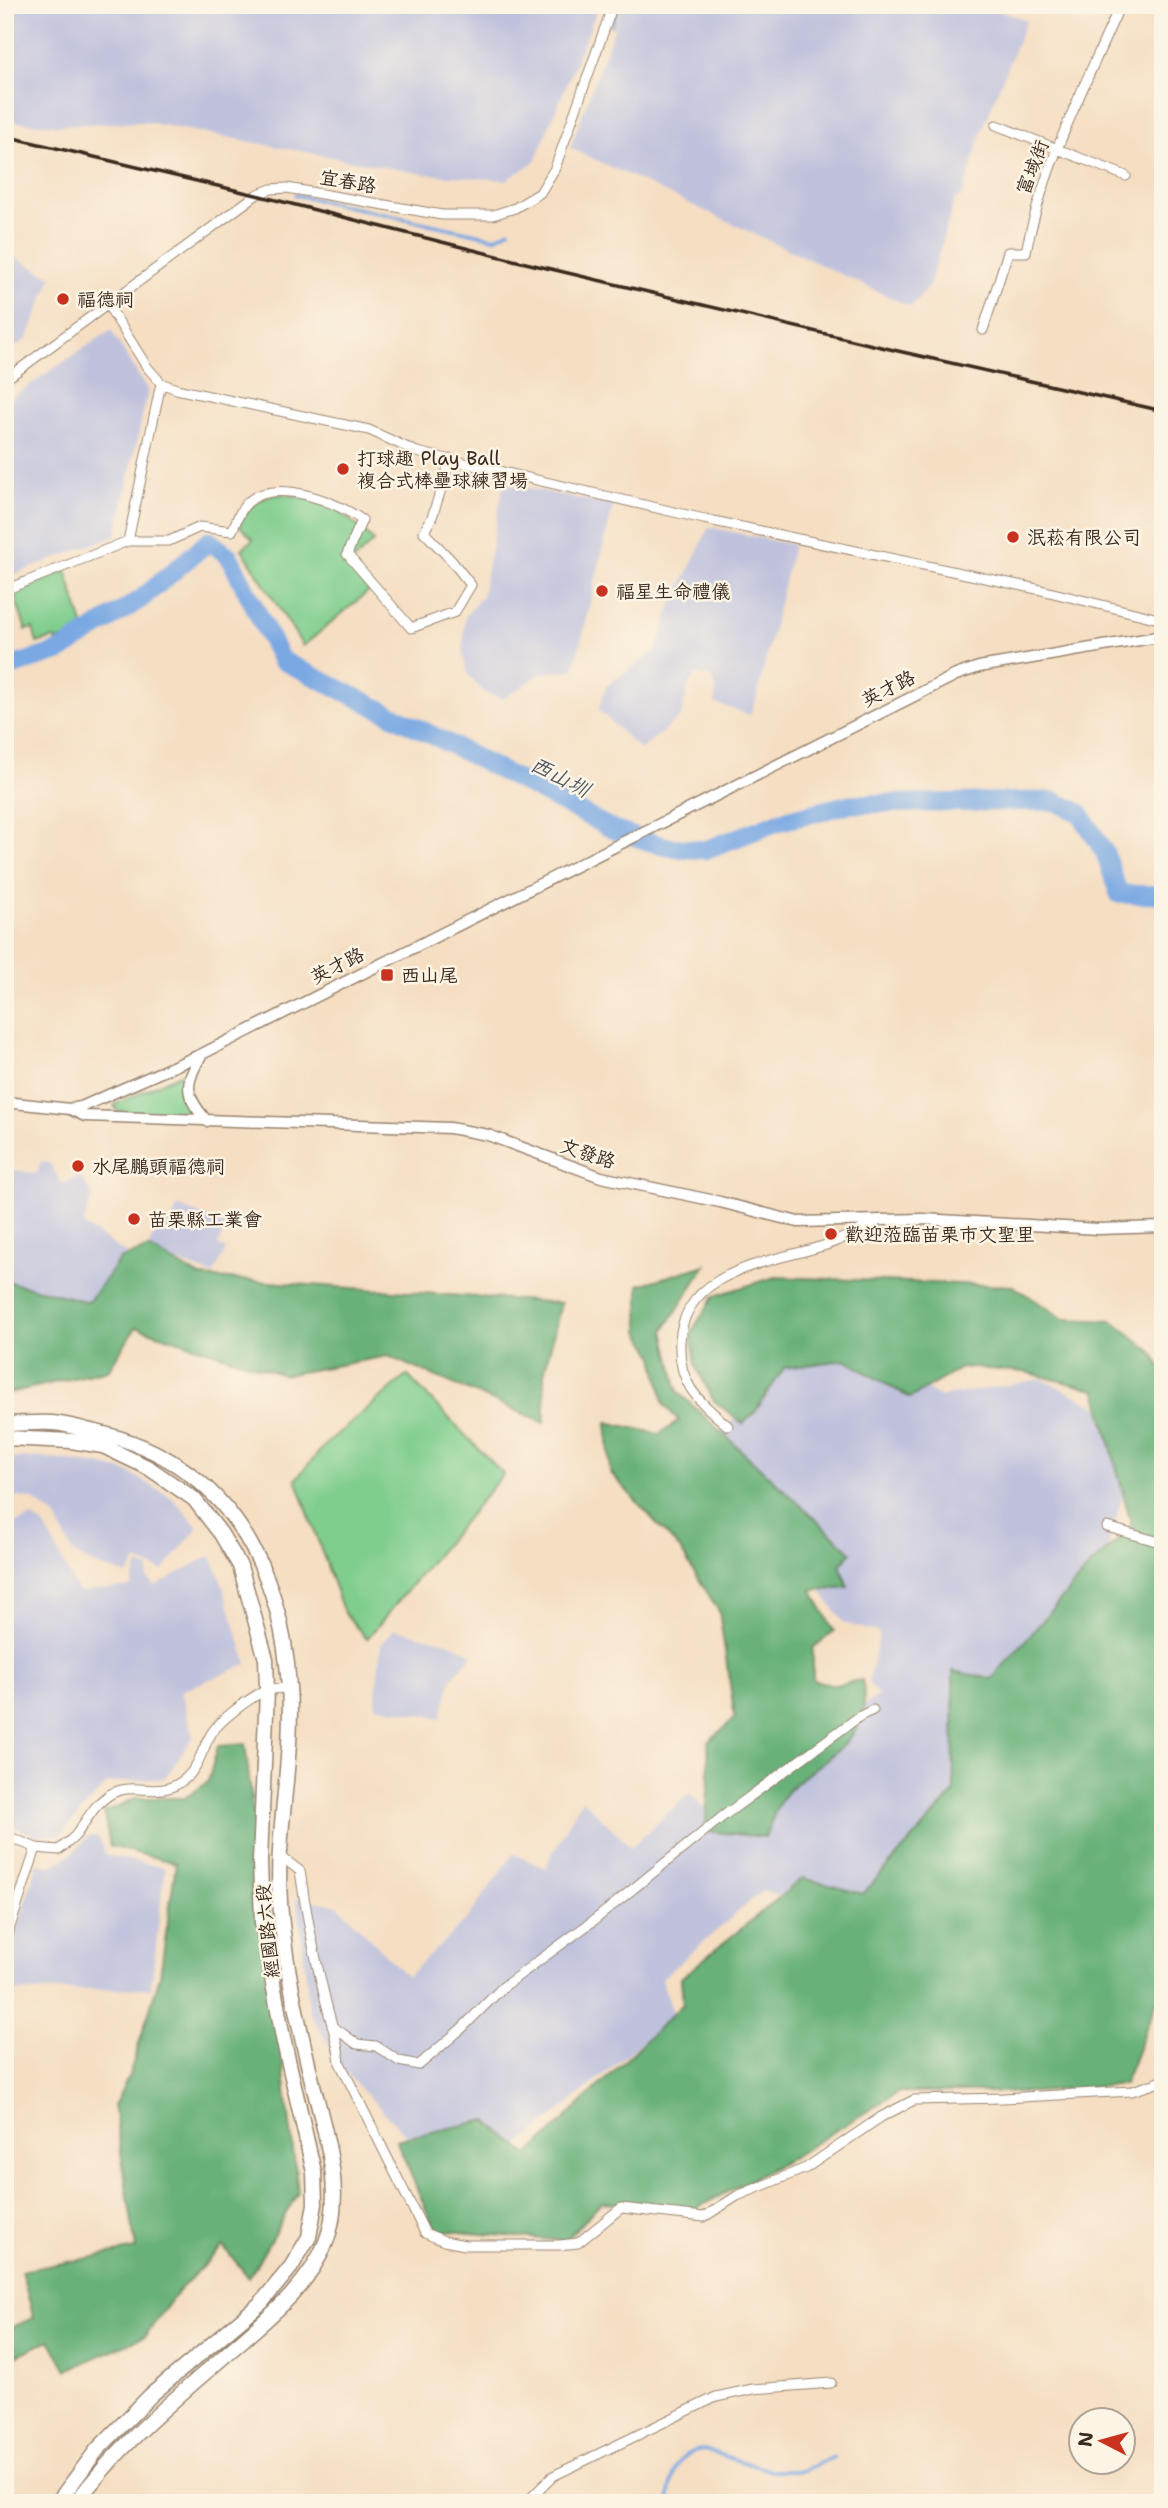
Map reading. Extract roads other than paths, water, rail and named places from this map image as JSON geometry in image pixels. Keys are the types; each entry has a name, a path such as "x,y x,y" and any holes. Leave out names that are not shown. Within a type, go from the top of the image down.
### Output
{"main road":[{"name":"經國路六段","path":"5,1424 53,1423 114,1436 170,1460 209,1488 226,1507 265,1573 276,1603 289,1688 286,1781 279,1855 284,1938 297,2018 334,2186 334,2216 325,2244 305,2279 274,2312 147,2424 76,2503"},
{"name":"經國路六段","path":"5,1438 71,1441 103,1446 149,1468 194,1499 221,1534 240,1566 266,1659 260,1854 262,1923 283,2038 314,2172 315,2204 309,2237 291,2267 261,2303 151,2395 90,2459 57,2503"},
{"path":"260,1854 279,1855"},
{"path":"90,2459 102,2471"}],"street":[{"name":"宜春路","path":"5,380 256,195 271,189 287,188 442,215 493,215 515,208 540,193 555,168 613,5"},
{"name":"富域街","path":"983,330 1008,251 1026,253 1034,211 1058,148 1120,5"},
{"path":"996,125 1126,176"},
{"path":"108,305 147,367 161,383 196,394 369,430 417,452 704,519 1037,589 1163,620"},
{"path":"128,541 161,383"},
{"path":"5,590 128,541 170,541 200,527 232,531 246,503 259,495 274,492 295,493 347,509 362,520 347,554 411,628 455,612 471,585 424,532 432,517 451,459"},
{"name":"英才路","path":"70,1110 202,1054 956,675 979,667 1163,636"},
{"path":"202,1054 193,1068 188,1084 189,1096 207,1121"},
{"name":"文發路","path":"5,1102 70,1110 85,1116 450,1128 488,1135 601,1177 720,1202 798,1222 882,1219 1098,1229 1163,1227"},
{"path":"728,1426 698,1401 686,1382 679,1360 681,1325 695,1297 719,1279 763,1262 826,1245 882,1219"},
{"path":"1107,1527 1156,1541 1163,1540"},
{"path":"5,1835 36,1849 58,1850 78,1833 90,1812 108,1796 128,1788 161,1791 185,1779 194,1769 215,1727 227,1715 267,1690 289,1688"},
{"path":"331,2025 357,2044 376,2046 399,2061 419,2065 461,2029 503,1987 597,1918 722,1817 860,1716 873,1710"},
{"path":"5,1942 36,1849"},
{"path":"279,1855 300,1871 308,1929 331,2025 338,2043 340,2063 425,2233 465,2245 578,2243 621,2208 704,2217 737,2196 806,2168 881,2117 914,2100 1132,2091 1163,2081"},
{"path":"526,2503 553,2476 716,2397 753,2389 831,2383"}],"waterway":[{"path":"612,26 619,5"},
{"path":"295,195 495,238 509,230"},
{"name":"西山圳","path":"5,668 60,651 141,599 209,541 229,556 281,660 614,830 666,847 705,850 778,822 850,804 1054,801 1080,813 1105,853 1119,894 1163,895"},
{"path":"669,2503 677,2468 681,2460 695,2451 704,2450 772,2471 802,2471 834,2457"}],"railway":[{"path":"5,136 256,195 517,261 1163,411"}],"place":[{"name":"福德祠","path":"63,299"},
{"name":"打球趣 Play Ball 複合式棒壘球練習場","path":"343,469"},
{"name":"泯菘有限公司","path":"1013,537"},
{"name":"福星生命禮儀","path":"602,591"},
{"name":"西山尾","path":"387,975"},
{"name":"水尾鵬頭福德祠","path":"78,1166"},
{"name":"苗栗縣工業會","path":"134,1219"},
{"name":"歡迎蒞臨苗栗市文聖里","path":"831,1234"}]}
